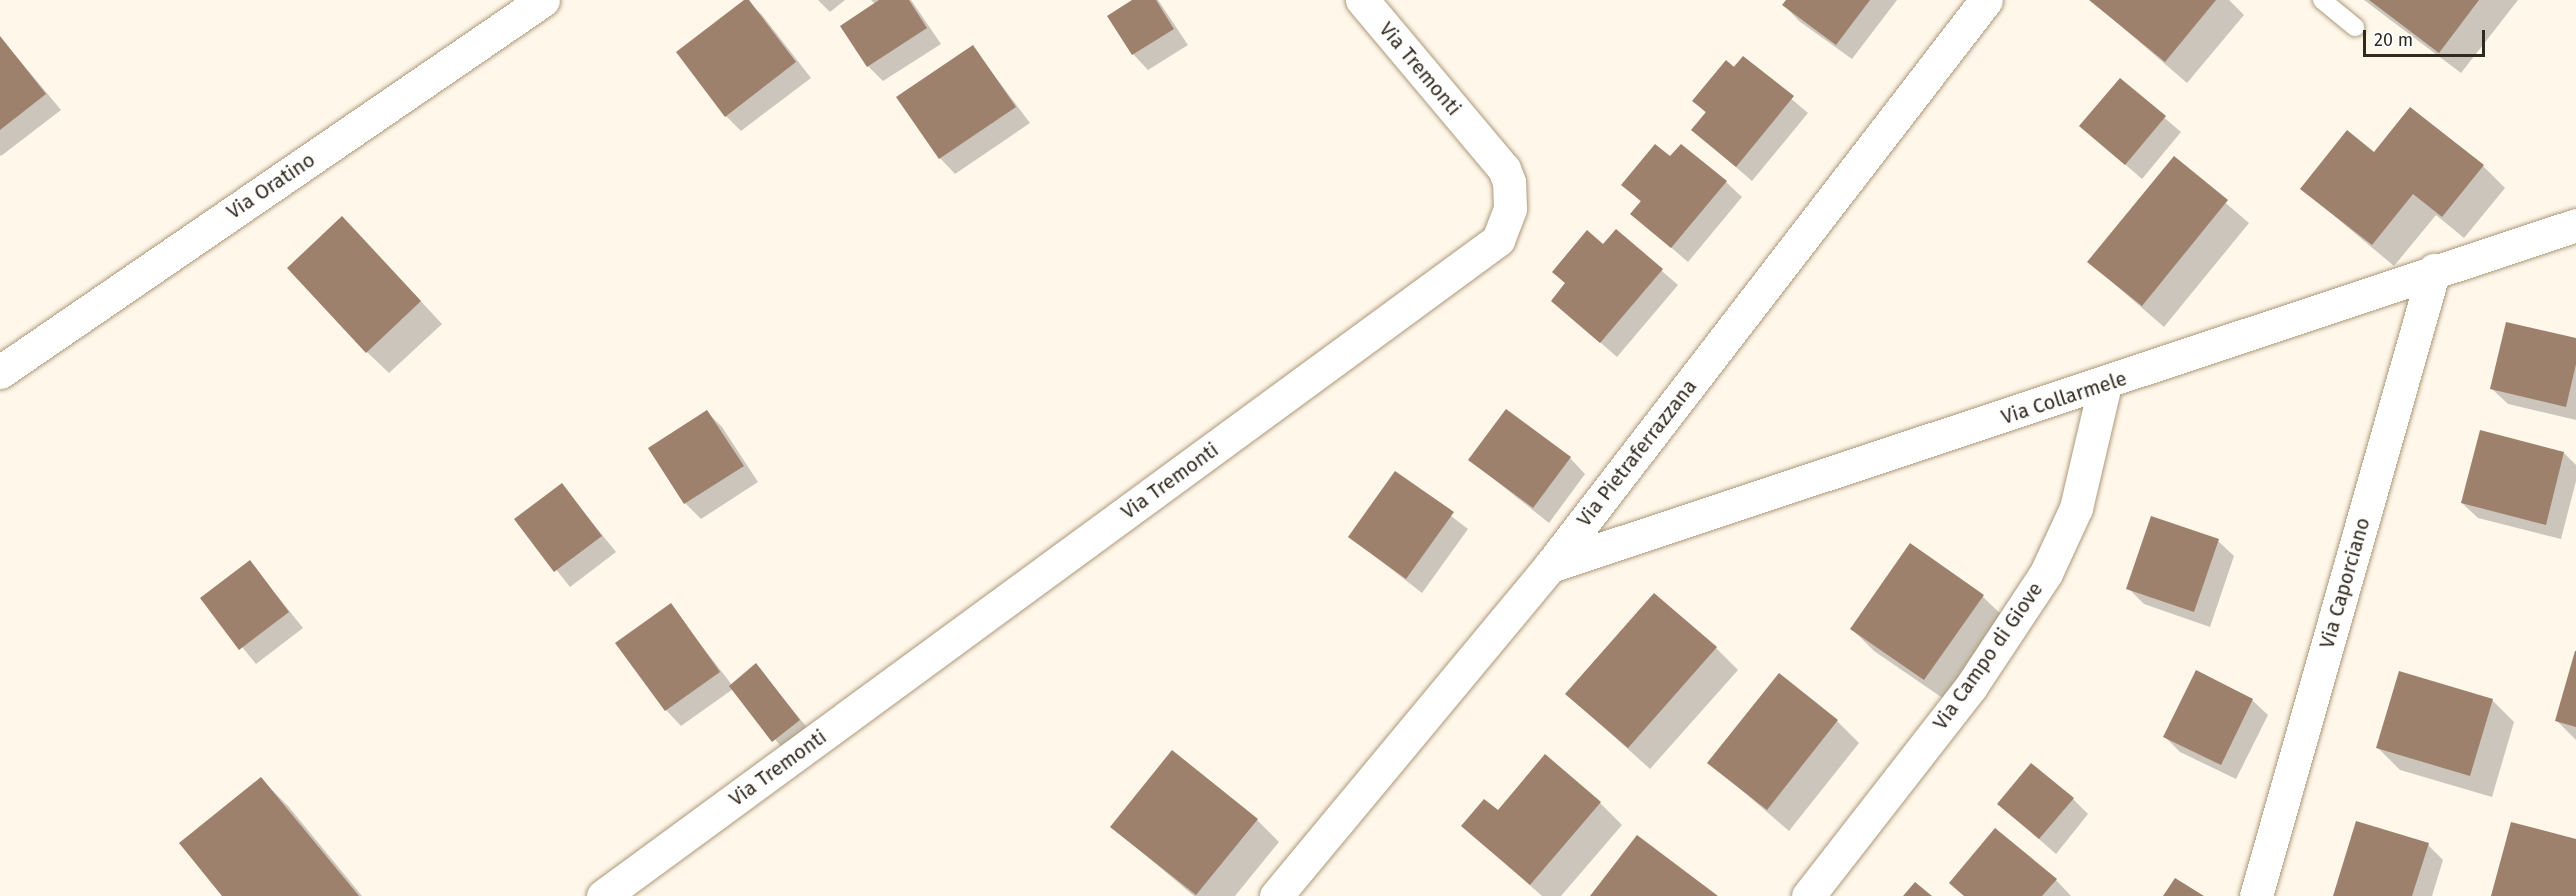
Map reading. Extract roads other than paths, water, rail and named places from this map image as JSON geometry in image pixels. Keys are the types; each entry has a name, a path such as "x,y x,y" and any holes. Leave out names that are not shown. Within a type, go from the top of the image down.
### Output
{"street":[{"name":"Via Oratino","path":"0,372 543,0"},
{"name":"Via Tremonti","path":"603,896 1498,240 1510,208 1509,182 1504,169 1362,0"},
{"name":"Via Pietraferrazzana","path":"1276,896 1550,566 1986,0"},
{"name":"Via Collarmele","path":"1550,566 2105,384 2434,270 2576,225"},
{"name":"Via Caporciano","path":"2256,896 2434,270"},
{"name":"Via Campo di Giove","path":"1808,896 1970,688 2046,573 2076,508 2105,384"}],"lane":[{"path":"2322,0 2355,27"}]}
